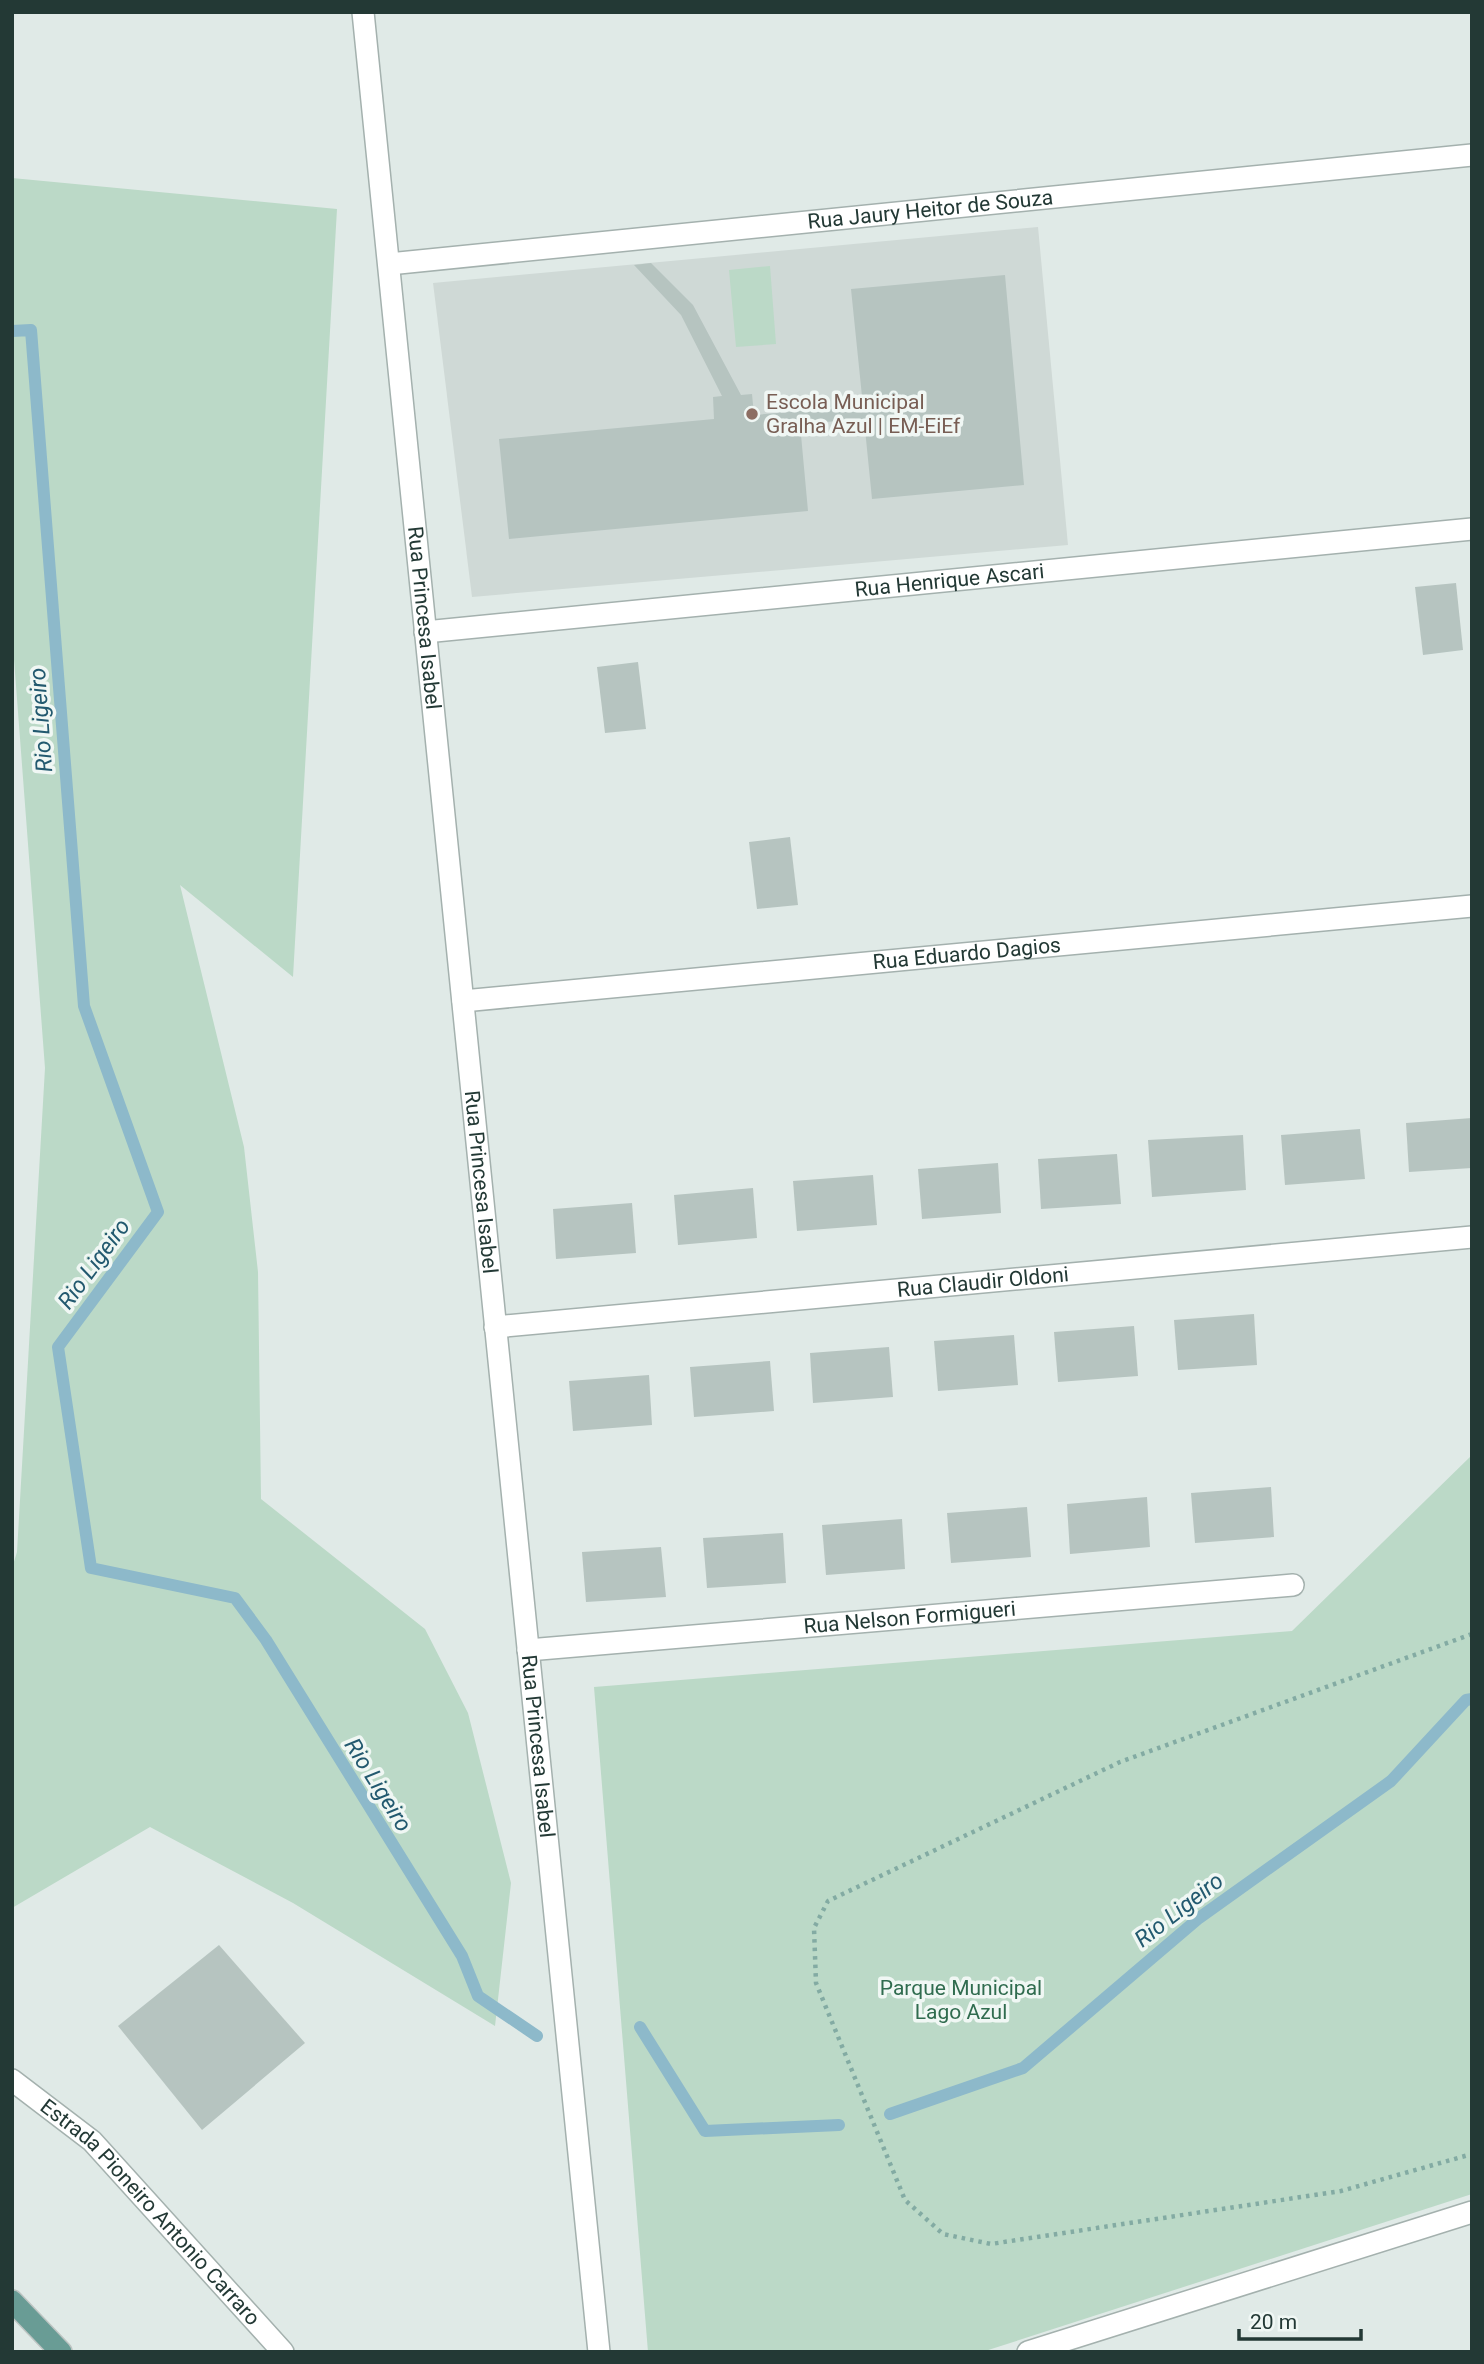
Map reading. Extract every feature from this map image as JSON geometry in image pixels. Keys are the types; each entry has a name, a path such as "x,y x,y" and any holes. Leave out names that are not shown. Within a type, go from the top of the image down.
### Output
{"main road":[{"path":"12,2301 61,2352"}],"street":[{"name":"Rua Princesa Isabel","path":"363,12 599,2352"},
{"name":"Rua Jaury Heitor de Souza","path":"388,264 1472,155"},
{"name":"Rua Henrique Ascari","path":"425,632 1472,530"},
{"name":"Rua Eduardo Dagios","path":"463,1001 1472,906"},
{"name":"Rua Claudir Oldoni","path":"495,1327 1472,1237"},
{"name":"Rua Nelson Formigueri","path":"528,1650 1293,1585"},
{"name":"Estrada Pioneiro Antonio Carraro","path":"12,2080 92,2141 283,2352"},
{"path":"1028,2352 1472,2212"}],"path":[{"path":"1472,1634 1121,1762 828,1901 814,1928 816,1983 905,2200 943,2234 991,2244 1126,2224 1341,2191 1472,2154"}],"shaded area":[{"name":"Escola Municipal Gralha Azul | EM-EiEf","path":"1038,227 1068,545 472,597 433,283"}],"green space":[{"path":"12,178 337,209 293,977 180,885 244,1147 258,1272 261,1499 425,1629 468,1713 511,1883 495,2026 293,1903 150,1827 12,1908 12,1568 17,1552 45,1068 12,633"},
{"path":"770,266 776,344 736,347 729,270"},
{"name":"Parque Municipal Lago Azul","path":"1472,1455 1472,2194 982,2352 648,2352 594,1687 1292,1631"}],"building":[{"path":"651,263 693,305 741,395 752,394 754,415 863,406 851,289 1005,275 1024,485 872,499 864,419 800,424 808,511 509,539 499,439 714,419 713,397 722,396 681,315 634,265"},
{"path":"1456,583 1463,650 1423,655 1415,587"},
{"path":"638,662 646,729 605,733 597,667"},
{"path":"790,837 798,905 757,909 749,842"},
{"path":"1472,1118 1472,1168 1409,1172 1406,1123"},
{"path":"1360,1129 1365,1179 1285,1185 1281,1135"},
{"path":"1243,1135 1246,1190 1152,1197 1148,1140"},
{"path":"1117,1154 1121,1204 1041,1209 1038,1159"},
{"path":"998,1163 1001,1213 922,1219 918,1169"},
{"path":"873,1175 877,1225 797,1231 793,1181"},
{"path":"753,1188 757,1238 678,1245 674,1195"},
{"path":"632,1203 636,1253 556,1259 553,1209"},
{"path":"1254,1314 1257,1365 1178,1370 1174,1320"},
{"path":"1134,1326 1138,1376 1058,1382 1054,1332"},
{"path":"1014,1335 1018,1385 938,1391 934,1341"},
{"path":"889,1347 893,1397 813,1403 810,1353"},
{"path":"770,1361 774,1411 694,1417 690,1367"},
{"path":"649,1375 652,1425 573,1431 569,1381"},
{"path":"1271,1487 1274,1537 1195,1543 1191,1493"},
{"path":"1147,1497 1150,1547 1070,1554 1067,1504"},
{"path":"1027,1507 1031,1557 951,1563 947,1513"},
{"path":"902,1519 905,1569 826,1575 822,1525"},
{"path":"783,1533 786,1583 707,1588 703,1538"},
{"path":"661,1547 666,1597 586,1602 582,1552"},
{"path":"219,1945 305,2043 202,2130 118,2026"}],"waterway":[{"name":"Rio Ligeiro","path":"12,331 31,330 84,1006 158,1212 58,1347 91,1568 235,1598 266,1640 462,1956 478,1996 537,2036"},
{"name":"Rio Ligeiro","path":"890,2114 1023,2068 1199,1918 1391,1781 1466,1700 1472,1699"},
{"name":"Rio Ligeiro","path":"640,2027 705,2131 839,2125"}],"place":[{"name":"Escola Municipal Gralha Azul | EM-EiEf","path":"752,414"}]}
